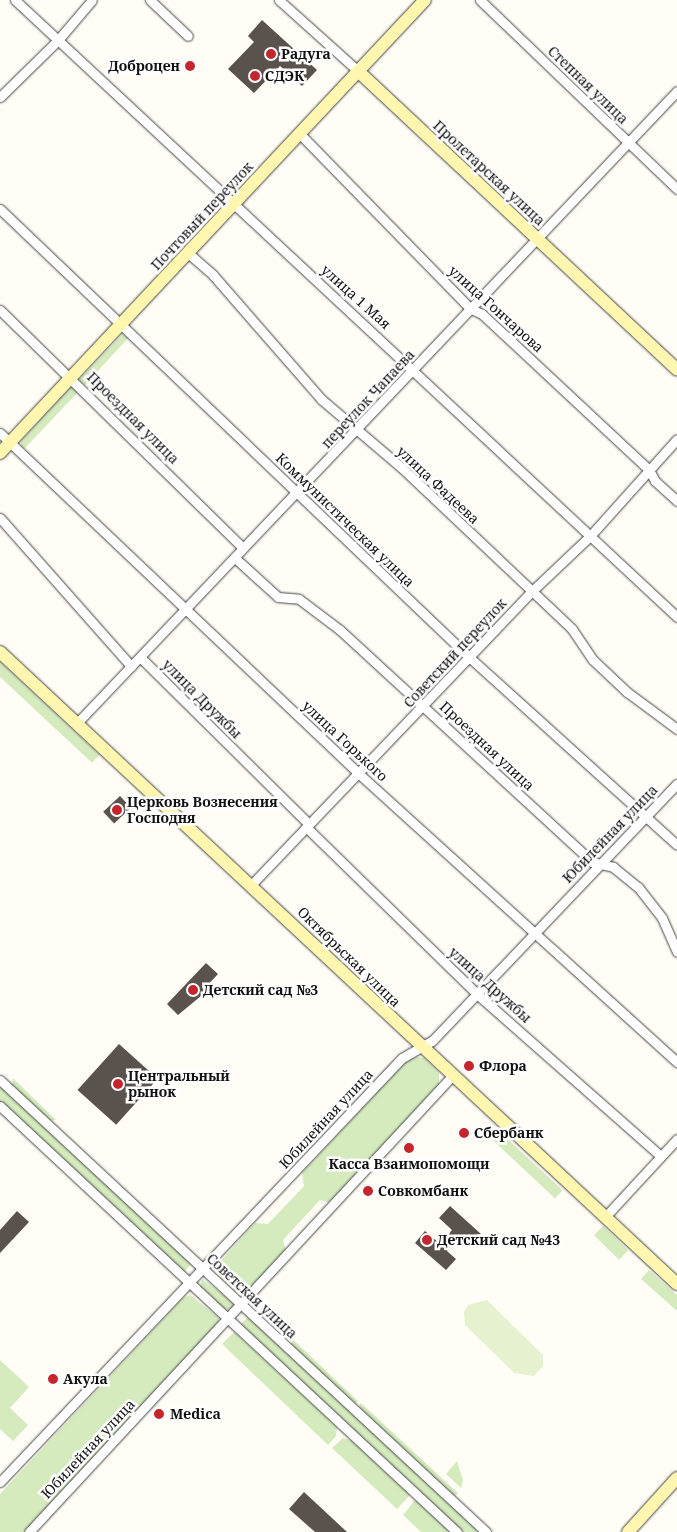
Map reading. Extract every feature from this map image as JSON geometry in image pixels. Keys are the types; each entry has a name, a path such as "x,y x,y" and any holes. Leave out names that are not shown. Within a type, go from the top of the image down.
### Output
{"main road":[{"name":"Почтовый переулок","path":"0,453 425,0"},
{"name":"Пролетарская улица","path":"358,72 677,370"},
{"name":"Октябрьская улица","path":"0,652 677,1284"},
{"path":"628,1532 677,1478"}],"street":[{"name":"улица 1 Мая","path":"14,0 232,205 415,369 677,617"},
{"path":"0,97 58,40 92,0"},
{"path":"150,0 188,36"},
{"name":"Пролетарская улица","path":"279,0 358,72"},
{"name":"Степная улица","path":"480,0 677,189"},
{"name":"переулок Чапаева","path":"77,723 357,431 677,91"},
{"name":"улица Гончарова","path":"300,134 471,309 482,314 649,470 654,481 677,501"},
{"name":"Коммунистическая улица","path":"0,209 469,657 677,845"},
{"name":"улица Фадеева","path":"188,253 213,275 321,399 402,468 572,629 593,660 677,729"},
{"name":"Проездная улица","path":"0,310 72,376 244,548"},
{"name":"улица Горького","path":"0,433 357,772 535,931 677,1062"},
{"name":"Советский переулок","path":"251,885 532,591 590,536 677,439"},
{"path":"0,518 131,666"},
{"name":"Проездная улица","path":"235,558 278,597 299,599 340,630 592,862 613,866 638,887 662,918 677,952"},
{"name":"улица Дружбы","path":"141,658 477,994 661,1156"},
{"name":"Юбилейная улица","path":"0,1482 190,1284 402,1058 424,1049 677,784"},
{"name":"Юбилейная улица","path":"29,1532 229,1319 452,1076"},
{"name":"Советская улица","path":"0,1080 486,1532"},
{"path":"0,1106 457,1532"},
{"path":"605,1217 677,1139"}],"green space":[{"path":"122,335 130,336 85,385 79,380"},
{"path":"73,385 81,389 25,448 21,447 21,441"},
{"path":"0,662 99,755 92,763 0,677"},
{"path":"424,1058 439,1072 439,1086 331,1203 320,1200 283,1240 286,1251 241,1300 211,1272 255,1223 268,1224 304,1186 302,1173 408,1059"},
{"path":"13,1078 56,1120 47,1121 11,1087"},
{"path":"0,1085 192,1264 181,1275 0,1106"},
{"path":"499,1131 563,1190 555,1198 491,1139"},
{"path":"603,1226 628,1250 619,1260 594,1235"},
{"path":"649,1270 677,1295 677,1311 641,1279"},
{"path":"202,1279 233,1302 233,1308 225,1310 200,1286"},
{"path":"190,1295 218,1317 219,1324 26,1532 0,1532 0,1494 183,1298"},
{"path":"487,1300 543,1355 543,1366 534,1376 514,1373 465,1325 464,1312 468,1305"},
{"path":"248,1317 482,1532 463,1532 240,1325"},
{"path":"234,1332 337,1427 336,1436 328,1445 222,1344"},
{"path":"285,1332 358,1401 355,1404 282,1342"},
{"path":"0,1360 29,1387 10,1408 28,1425 13,1441 0,1429"},
{"path":"361,1403 458,1493 453,1498 358,1408"},
{"path":"343,1438 352,1441 410,1495 397,1509 332,1448"},
{"path":"457,1461 463,1480 461,1488 446,1474"},
{"path":"415,1500 450,1532 421,1532 403,1515"}],"building":[{"name":"Радуга","path":"262,20 317,70 302,86 280,66 254,93 228,69 254,42 248,36"},
{"name":"Церковь Вознесения Господня","path":"120,796 131,808 114,823 103,812"},
{"name":"Детский сад №3","path":"206,963 218,974 204,989 207,991 178,1015 167,1004"},
{"name":"Центральный рынок","path":"119,1044 158,1079 116,1125 78,1090"},
{"name":"Детский сад №43","path":"450,1206 481,1234 470,1246 459,1236 447,1251 456,1259 446,1270 415,1243 425,1231 440,1244 452,1230 439,1218"},
{"path":"17,1211 29,1222 0,1253 0,1230"},
{"path":"304,1492 347,1532 315,1532 289,1509"}],"place":[{"name":"Радуга","path":"271,54"},
{"name":"Доброцен","path":"190,66"},
{"name":"СДЭК","path":"255,76"},
{"name":"Церковь Вознесения Господня","path":"117,810"},
{"name":"Детский сад №3","path":"193,990"},
{"name":"Флора","path":"469,1066"},
{"name":"Центральный рынок","path":"118,1084"},
{"name":"Сбербанк","path":"464,1133"},
{"name":"Касса Взаимопомощи","path":"409,1148"},
{"name":"Совкомбанк","path":"368,1191"},
{"name":"Детский сад №43","path":"427,1240"},
{"name":"Акула","path":"53,1379"},
{"name":"Mеdica","path":"159,1414"}]}
